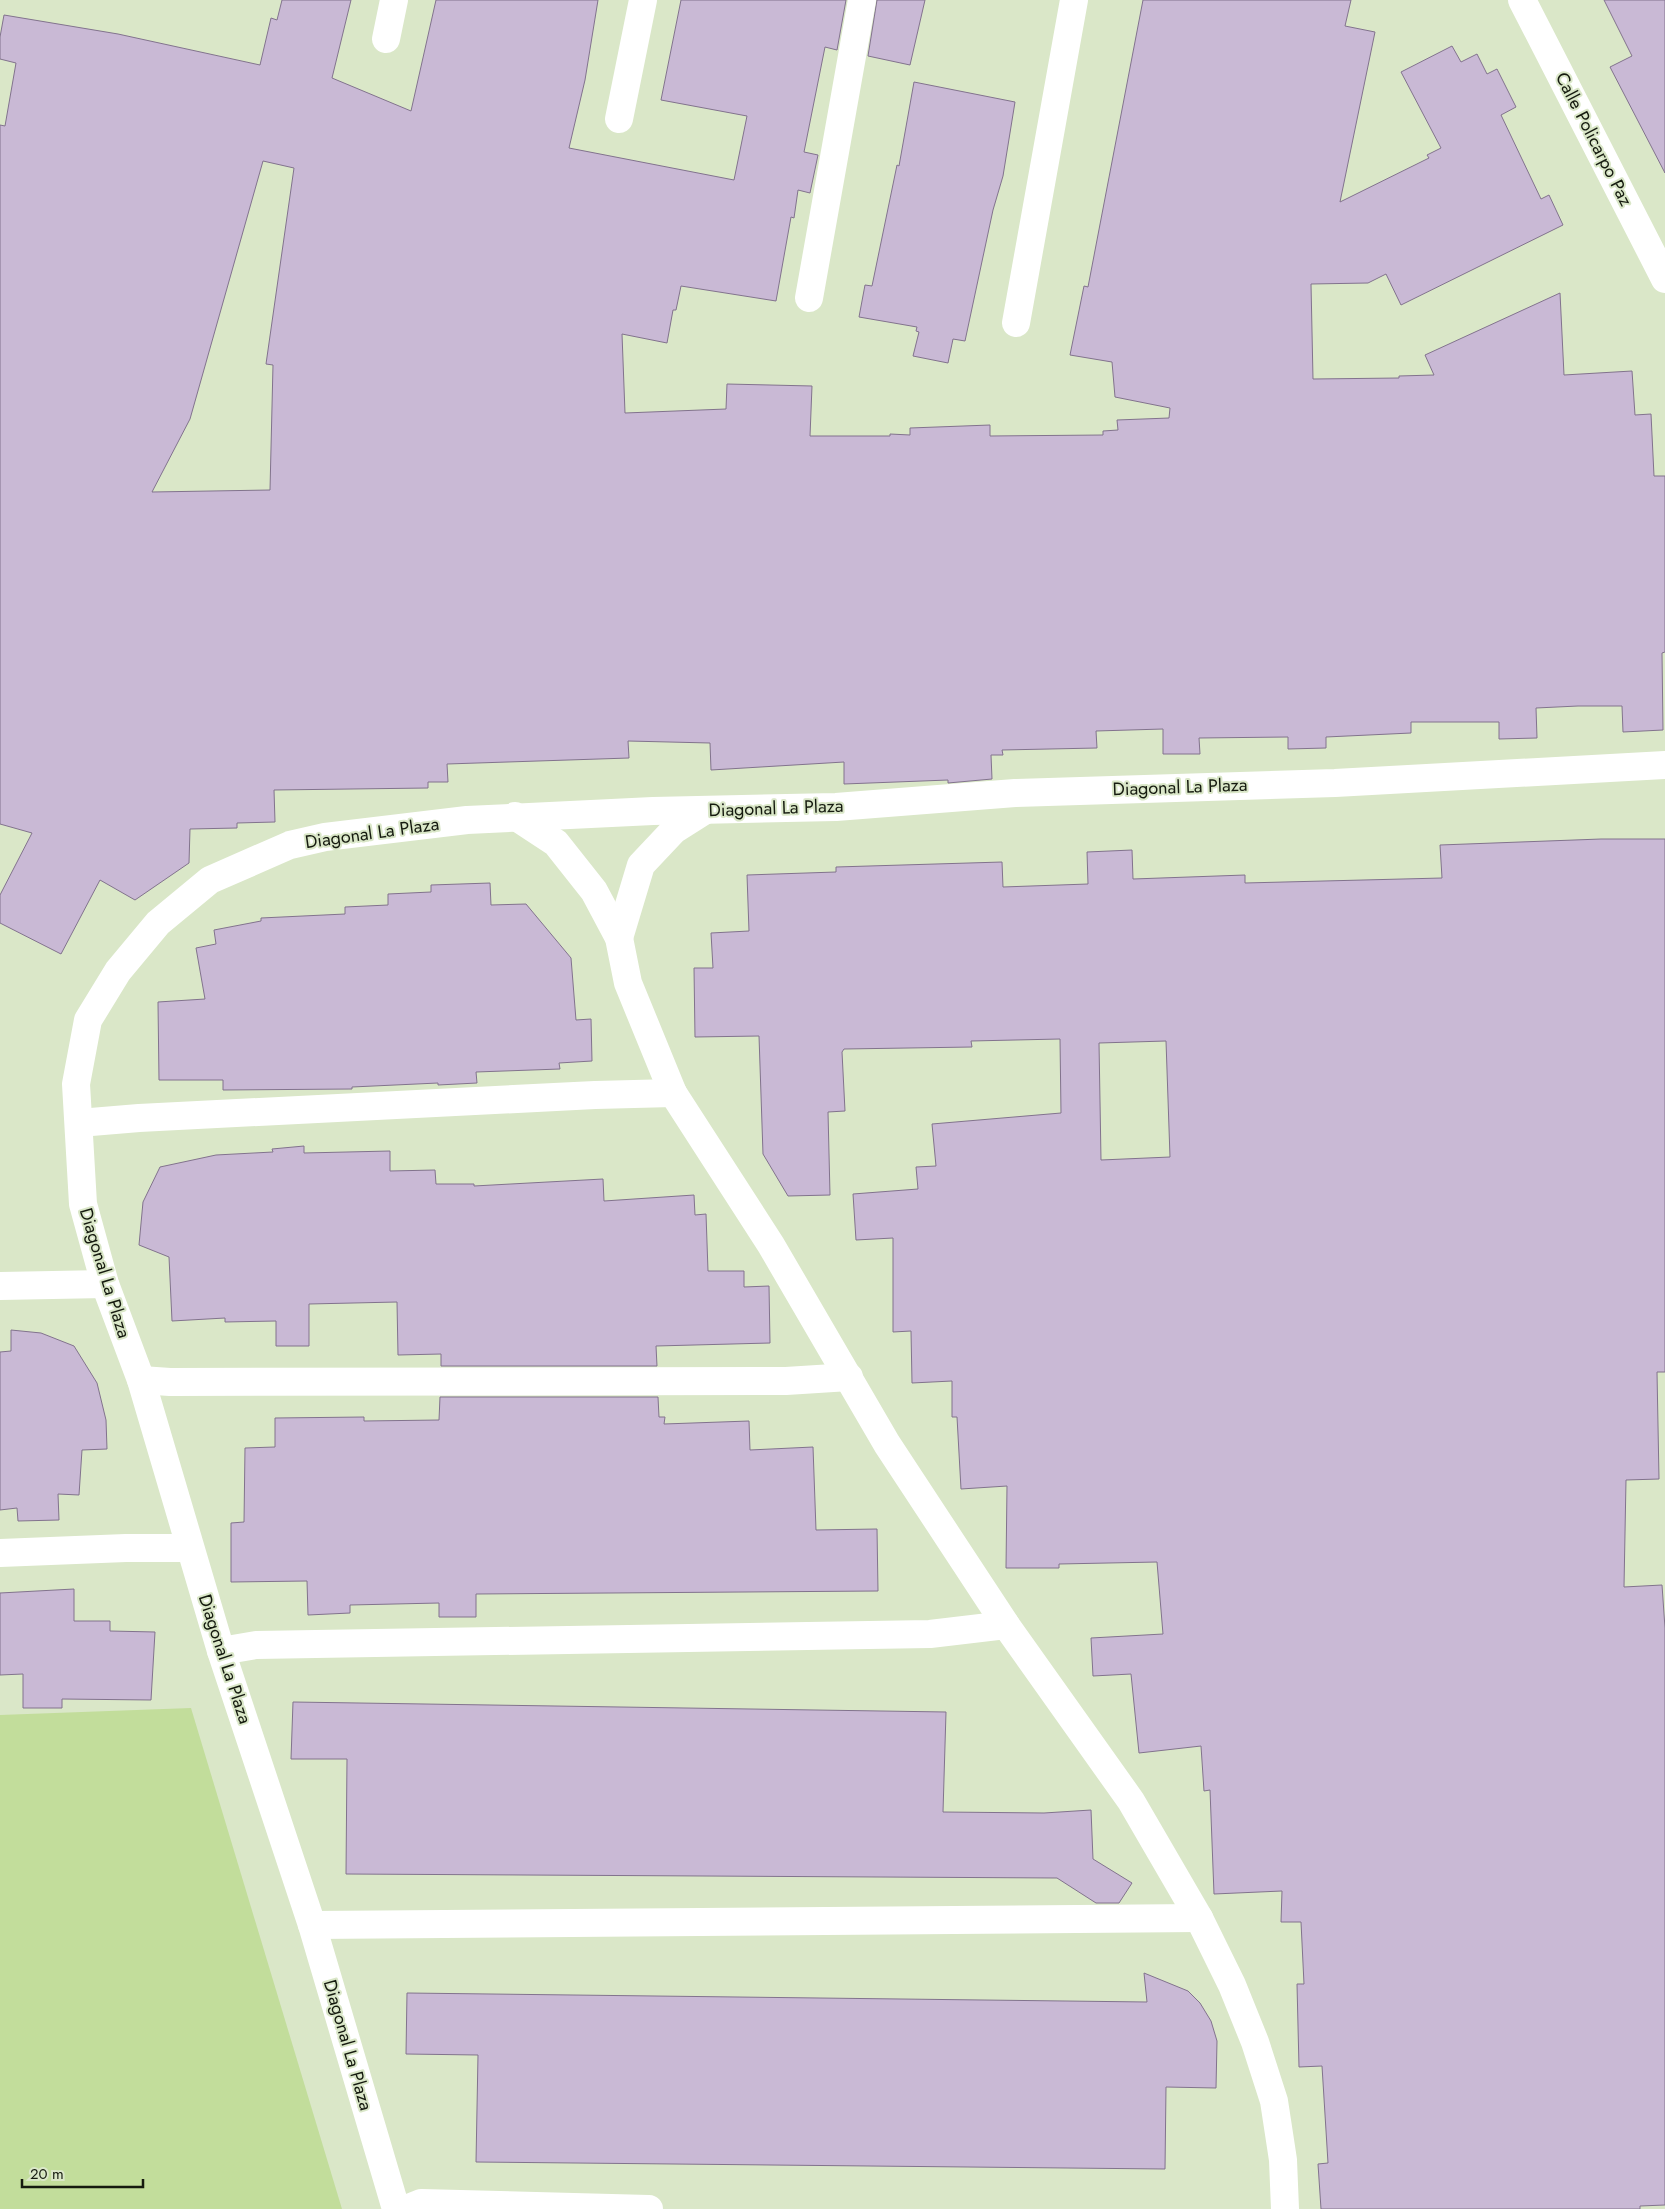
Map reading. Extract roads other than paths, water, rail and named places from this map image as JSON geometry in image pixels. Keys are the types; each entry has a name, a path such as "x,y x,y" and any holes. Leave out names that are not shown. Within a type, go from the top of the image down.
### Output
{"street":[{"path":"386,39 394,0"},
{"path":"619,119 643,0"},
{"path":"809,298 862,0"},
{"path":"1016,323 1074,0"},
{"name":"Calle Policarpo Paz","path":"1522,0 1665,279"},
{"name":"Diagonal La Plaza","path":"396,2209 312,1925 221,1651 140,1380 105,1284 83,1204 76,1084 88,1020 118,971 158,923 210,880 290,844 325,837 467,820 515,816 836,807 1015,793 1335,783 1665,765"},
{"path":"619,938 641,865 674,830 704,811"},
{"path":"515,816 556,843 594,891 619,938 628,983 673,1093 770,1245 888,1444 1006,1625 1131,1801 1199,1918 1232,1985 1256,2042 1274,2101 1283,2160 1285,2209"},
{"path":"78,1123 139,1118 566,1096 673,1093"},
{"path":"0,1286 105,1284"},
{"path":"140,1380 170,1382 786,1381 849,1377"},
{"path":"0,1553 126,1548 189,1548"},
{"path":"221,1651 256,1645 930,1634 1006,1625"},
{"path":"312,1925 1199,1918"},
{"path":"406,2209 421,2204 649,2209"}]}
